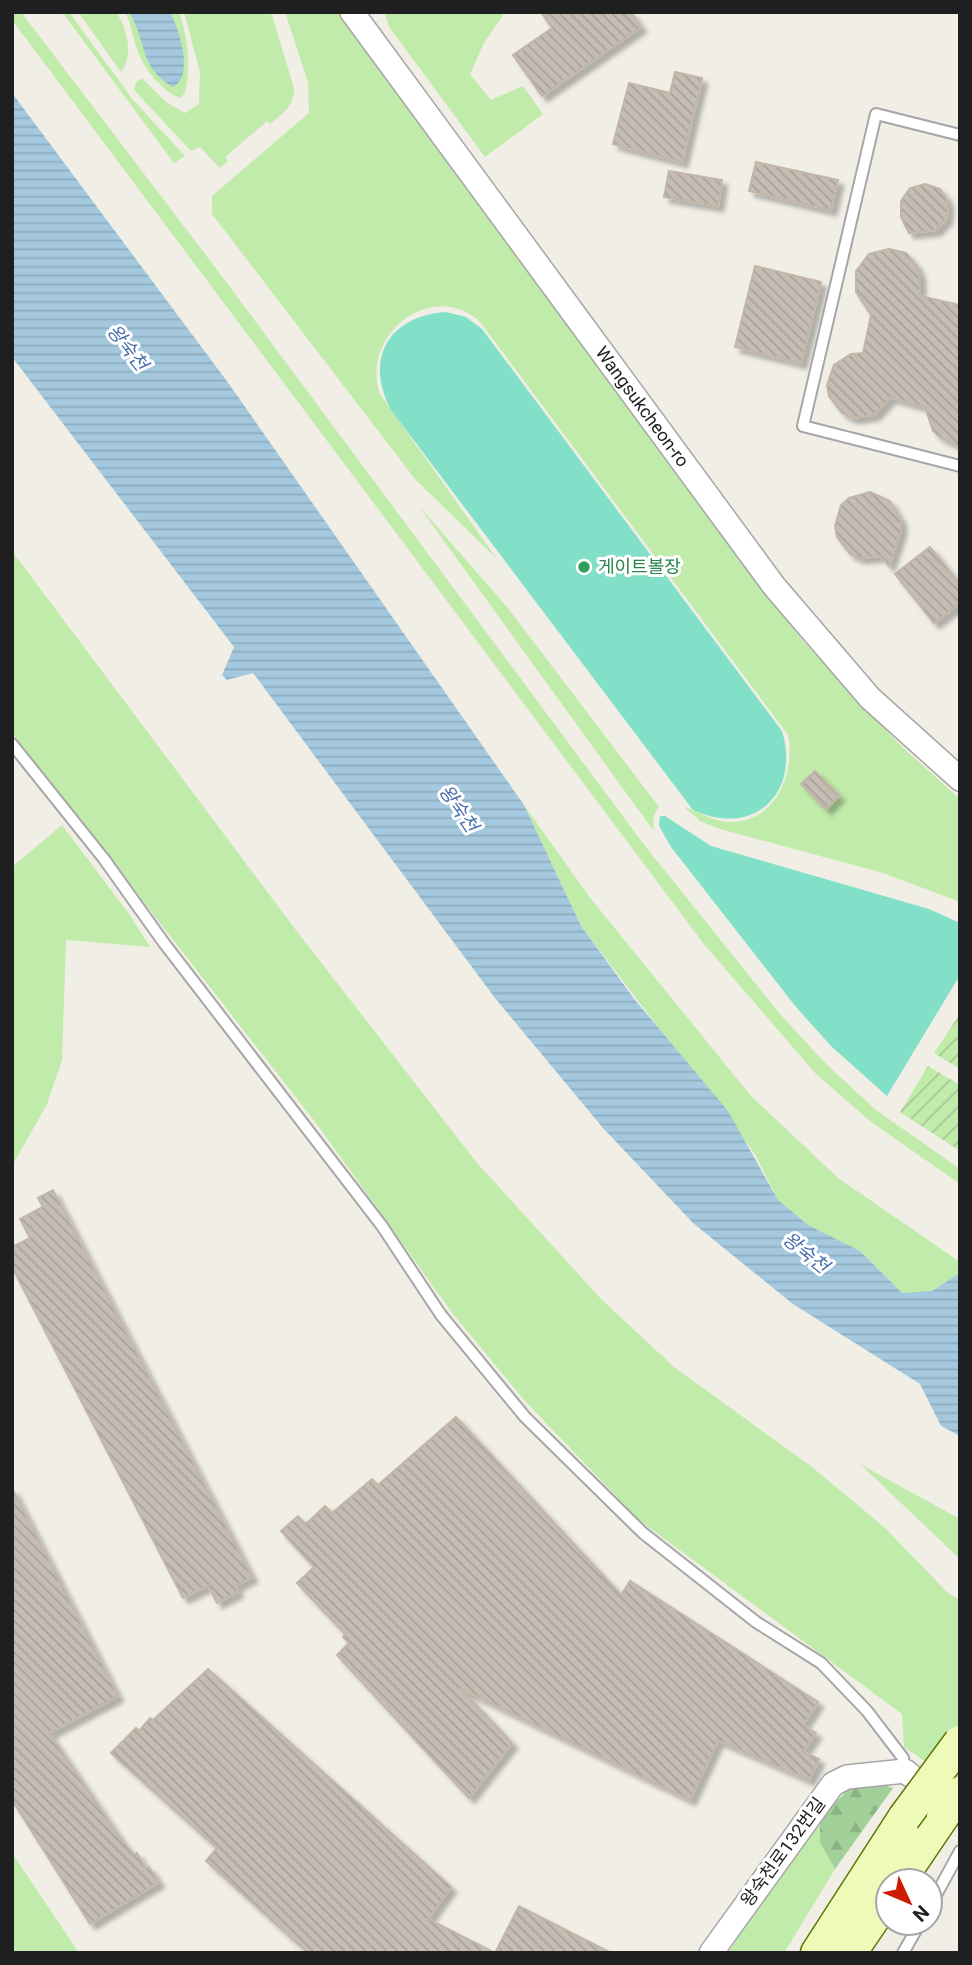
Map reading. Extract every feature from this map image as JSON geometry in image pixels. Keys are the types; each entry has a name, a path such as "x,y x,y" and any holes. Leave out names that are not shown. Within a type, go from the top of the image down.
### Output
{"street":[{"name":"Wangsukcheon-ro","path":"352,12 774,586 870,698 960,779"},
{"path":"817,1953 904,1818 960,1742"},
{"name":"왕숙천로132번길","path":"711,1953 833,1784 846,1777 908,1773"},
{"path":"908,1867 951,1804"},
{"path":"850,1953 874,1918"}],"lane":[{"path":"960,135 876,114 803,425 960,466"},
{"path":"12,744 104,859 164,943 382,1226 441,1315 525,1418 643,1533 757,1622 821,1663 867,1711 903,1758 908,1773"},
{"path":"944,1880 960,1851"},
{"path":"903,1953 912,1937"}],"green space":[{"path":"12,12 21,12 224,279 645,846 779,1013 826,1064 876,1110 960,1169 960,1184 870,1121 816,1074 703,943 12,20"},
{"path":"62,12 69,12 133,100 185,156 174,163"},
{"path":"78,12 116,12 128,42 127,58 121,72"},
{"path":"125,12 179,12 185,31 188,62 185,93 180,98 160,84 144,64"},
{"path":"184,12 271,12 294,88 292,100 283,113 270,124 267,121 225,157 228,161 220,168 200,147 191,151 134,90 136,82 142,78 166,102 185,113 199,104 200,72"},
{"path":"285,12 340,12 804,642 902,747 960,799 960,902 883,873 720,829 700,821 684,807 724,822 746,820 759,814 779,793 785,779 789,765 788,735 481,323 463,310 443,306 423,309 405,319 391,333 380,351 376,372 380,394 497,559 415,479 212,214 212,196 309,113 308,82"},
{"path":"384,12 505,12 484,43 470,74 491,100 523,86 543,114 485,157 390,28"},
{"name":"게이트볼장","path":"446,312 466,317 482,329 782,731 786,754 785,774 778,791 767,805 753,814 735,818 715,817 693,810 391,410 380,374 381,358 387,343 396,331 409,322 426,315"},
{"path":"418,505 507,607 659,807 654,815 653,830"},
{"path":"12,551 292,925 477,1163 602,1300 674,1367 812,1467 884,1527 947,1592 960,1600 960,1785 904,1747 902,1714 639,1520 525,1401 453,1314 319,1127 12,733"},
{"path":"524,805 591,899 751,1096 838,1178 960,1262 960,1273 932,1291 902,1293 860,1251 808,1225 778,1200 755,1154 581,926"},
{"path":"660,816 665,816 711,846 929,909 960,923 960,975 887,1096 831,1046 796,1007 671,847 659,826"},
{"path":"62,825 129,914 150,947 66,940 62,1060 47,1104 12,1166 12,867"},
{"path":"960,1014 960,1069 934,1053"},
{"path":"928,1066 960,1085 960,1151 900,1112"},
{"path":"860,1464 960,1519 960,1559"},
{"path":"878,1783 893,1788 835,1869 820,1843 820,1817 848,1790"},
{"path":"820,1817 820,1843 835,1869 784,1953 728,1953 791,1854"},
{"path":"12,1853 79,1953 12,1953"}],"water":[{"path":"129,12 170,12 181,40 184,63 180,81 173,87 154,71 148,62"},
{"name":"왕숙천","path":"12,93 229,384 524,805 581,926 635,1000 728,1111 778,1200 808,1225 860,1251 902,1293 932,1291 960,1273 960,1436 941,1426 920,1384 793,1304 693,1223 603,1128 495,998 253,673 227,680 222,675 234,647 12,357"}],"building":[{"path":"541,12 631,12 641,27 542,96 513,55 552,28"},
{"path":"675,72 702,78 682,162 613,144 629,83 670,93"},
{"path":"756,162 838,180 831,210 749,191"},
{"path":"669,171 722,180 718,206 664,197"},
{"path":"925,184 940,189 945,196 948,203 947,218 936,230 909,233 901,217 901,201 910,188"},
{"path":"889,249 906,253 916,265 920,275 920,296 960,305 960,446 941,438 933,431 925,407 891,397 874,415 853,418 842,413 829,396 827,385 834,365 851,354 863,353 871,315 856,292 856,271 869,254"},
{"path":"755,266 821,282 801,363 735,347"},
{"path":"870,492 890,501 901,520 901,530 889,566 881,556 860,558 850,554 837,537 835,526 841,505 849,498"},
{"path":"930,547 960,584 960,603 934,623 895,574"},
{"path":"815,771 839,796 826,809 801,784"},
{"path":"53,1190 252,1577 235,1586 238,1592 217,1603 208,1585 183,1598 12,1267 12,1247 30,1238 20,1219 43,1207 38,1198"},
{"path":"456,1417 621,1595 630,1581 818,1702 803,1725 816,1733 803,1752 819,1759 809,1780 718,1740 690,1800 460,1688 512,1743 469,1798 337,1655 349,1643 343,1637 345,1634 297,1583 314,1567 281,1531 298,1516 306,1524 325,1506 332,1513 372,1479 378,1485"},
{"path":"12,1488 118,1696 49,1733 123,1842 134,1855 137,1853 146,1869 149,1867 159,1882 90,1924 12,1800"},
{"path":"208,1669 451,1887 428,1919 495,1953 308,1953 206,1861 217,1848 111,1753 136,1728 139,1731 150,1718 153,1720"},
{"path":"519,1906 611,1953 495,1953"}],"place":[{"name":"게이트볼장","path":"584,567"}]}
